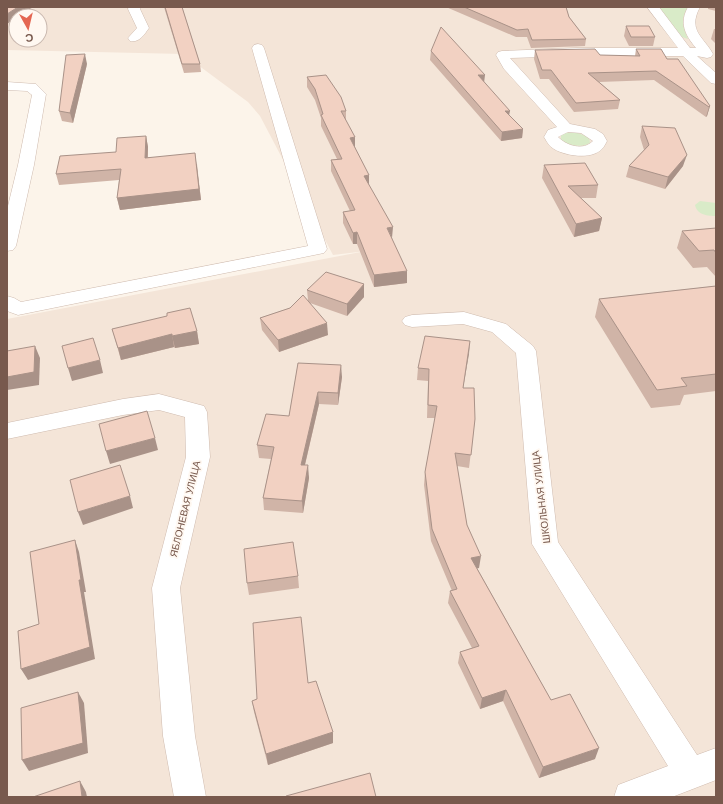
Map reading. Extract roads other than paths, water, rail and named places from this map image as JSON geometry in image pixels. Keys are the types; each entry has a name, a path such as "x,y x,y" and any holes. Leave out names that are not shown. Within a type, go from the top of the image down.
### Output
{"street":[{"path":"134,38 143,28 134,9 135,7"},
{"path":"653,7 698,65 716,80"},
{"path":"694,7 688,18 689,29 694,39 716,64"},
{"path":"7,302 18,309 318,249 258,48"},
{"path":"566,128 509,66 502,55 576,52 706,52"},
{"path":"7,86 31,87 39,94 26,165 7,246"},
{"name":"ШКОЛЬНАЯ УЛИЦА","path":"412,321 464,318 499,328 526,351 545,544 704,769"},
{"name":"ЯБЛОНЕВАЯ УЛИЦА","path":"7,431 123,407 159,402 196,412 198,457 166,588 179,736 190,797"},
{"path":"630,797 704,769"}]}
